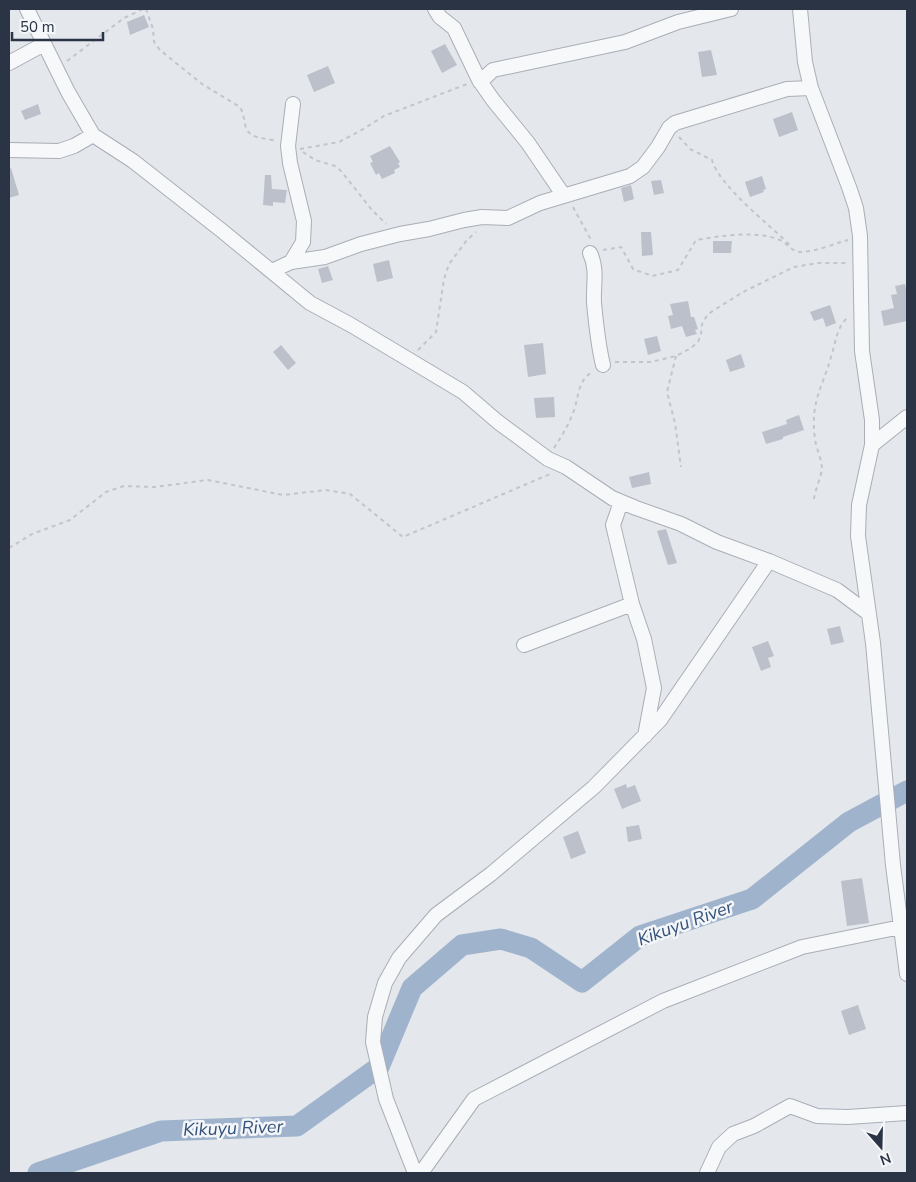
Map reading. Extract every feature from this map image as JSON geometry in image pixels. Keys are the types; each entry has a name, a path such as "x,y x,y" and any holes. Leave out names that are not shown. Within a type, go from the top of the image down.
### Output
{"street":[{"path":"27,9 55,67 93,136 133,161 272,271 310,304 351,325 463,392 498,422 548,459 566,467 612,498 681,524 717,542 769,561 837,590 868,613"},
{"path":"435,9 454,28 479,81 528,143 564,196"},
{"path":"479,81 493,70 625,42 678,22 731,9"},
{"path":"800,9 804,62 811,88 856,208 860,236 862,351 872,420 872,445 859,505 858,536 907,974"},
{"path":"9,62 44,44"},
{"path":"272,271 291,262 325,257 361,244 400,234 482,217 508,218 540,203 630,176 643,167 673,125 686,119 787,90 811,88"},
{"path":"291,262 303,242 304,222 290,163 294,148 293,104"},
{"path":"9,150 59,151 93,136"},
{"path":"593,252 596,274 594,301 598,343 603,365"},
{"path":"872,445 907,417"},
{"path":"621,502 613,525 632,604 644,639 654,688 645,736"},
{"path":"415,1173 386,1099 372,1042 375,1017 385,983 399,958 436,915 491,874 594,787 660,720 769,561"},
{"path":"524,645 632,604"},
{"path":"421,1173 474,1099 663,1001 802,947 901,927"},
{"path":"707,1173 719,1147 733,1134 754,1126 790,1106 817,1116 848,1117 907,1114"}],"path":[{"path":"55,67 74,57 124,18 144,9 153,29 154,42 160,50 202,84 240,107 243,112 246,129 250,133 256,137 274,140 294,148 305,155 335,166 372,210 400,234"},
{"path":"294,148 339,142 384,116 479,81"},
{"path":"673,125 685,145 712,160 717,172 736,195 797,252"},
{"path":"564,196 578,214 593,252 621,248 633,269 652,276 678,270 696,240 721,236 761,236 780,240 797,252 811,251 860,236"},
{"path":"408,360 436,332 444,279 449,264 467,240 478,230"},
{"path":"548,459 568,425 581,383 586,375 603,365 651,362 676,356 692,348 702,334 702,324 708,314 743,292 794,268 818,264 860,263"},
{"path":"814,499 822,468 815,440 814,413 817,395 840,327 846,319 860,311"},
{"path":"676,356 667,392 675,423 681,467"},
{"path":"9,548 32,534 70,520 106,492 124,486 154,486 208,480 283,495 326,490 350,494 403,537 566,467"}],"building":[{"path":"144,15 149,27 130,35 127,22"},
{"path":"445,44 457,65 442,73 431,51"},
{"path":"711,50 717,75 702,77 698,52"},
{"path":"328,66 335,83 314,92 307,75"},
{"path":"38,104 41,114 25,120 21,111"},
{"path":"792,112 798,130 779,137 773,119"},
{"path":"390,146 400,162 398,163 400,167 394,170 395,173 382,179 379,173 376,175 370,163 373,162 370,156"},
{"path":"11,168 19,195 9,198 9,169"},
{"path":"265,175 271,175 272,189 287,190 285,203 273,202 273,206 263,205"},
{"path":"762,176 766,189 763,190 764,192 750,197 745,182"},
{"path":"661,180 664,193 654,195 651,181"},
{"path":"631,185 634,199 624,202 621,188"},
{"path":"641,232 651,232 653,255 642,256"},
{"path":"713,241 732,241 731,253 713,253"},
{"path":"389,260 393,278 377,282 373,264"},
{"path":"328,266 333,280 322,283 318,269"},
{"path":"905,284 907,292 907,321 884,326 881,311 894,308 891,295 897,294 895,286"},
{"path":"688,301 691,317 694,317 698,329 695,330 697,334 686,337 682,326 671,329 668,316 673,315 670,304"},
{"path":"830,305 836,323 826,327 823,318 814,321 810,312"},
{"path":"657,336 661,351 648,355 644,339"},
{"path":"543,343 546,374 528,377 524,345"},
{"path":"281,345 296,363 288,370 273,352"},
{"path":"741,354 745,367 730,372 726,360"},
{"path":"554,397 555,417 536,418 534,398"},
{"path":"799,415 804,430 766,444 762,432 787,424 786,420"},
{"path":"649,472 651,484 632,488 629,477"},
{"path":"666,529 677,563 668,565 657,531"},
{"path":"840,626 844,642 831,645 827,629"},
{"path":"768,641 774,656 768,658 771,667 761,671 752,647"},
{"path":"626,784 627,788 635,785 641,801 622,809 614,789"},
{"path":"639,825 642,839 628,842 626,827"},
{"path":"578,831 586,853 571,859 563,837"},
{"path":"862,878 869,923 847,926 841,881"},
{"path":"858,1005 866,1029 849,1035 841,1011"}],"waterway":[{"name":"Kikuyu River","path":"38,1173 161,1131 297,1126 379,1067 412,988 462,945 501,939 531,948 582,982 640,936 752,899 849,822 907,791"}]}
